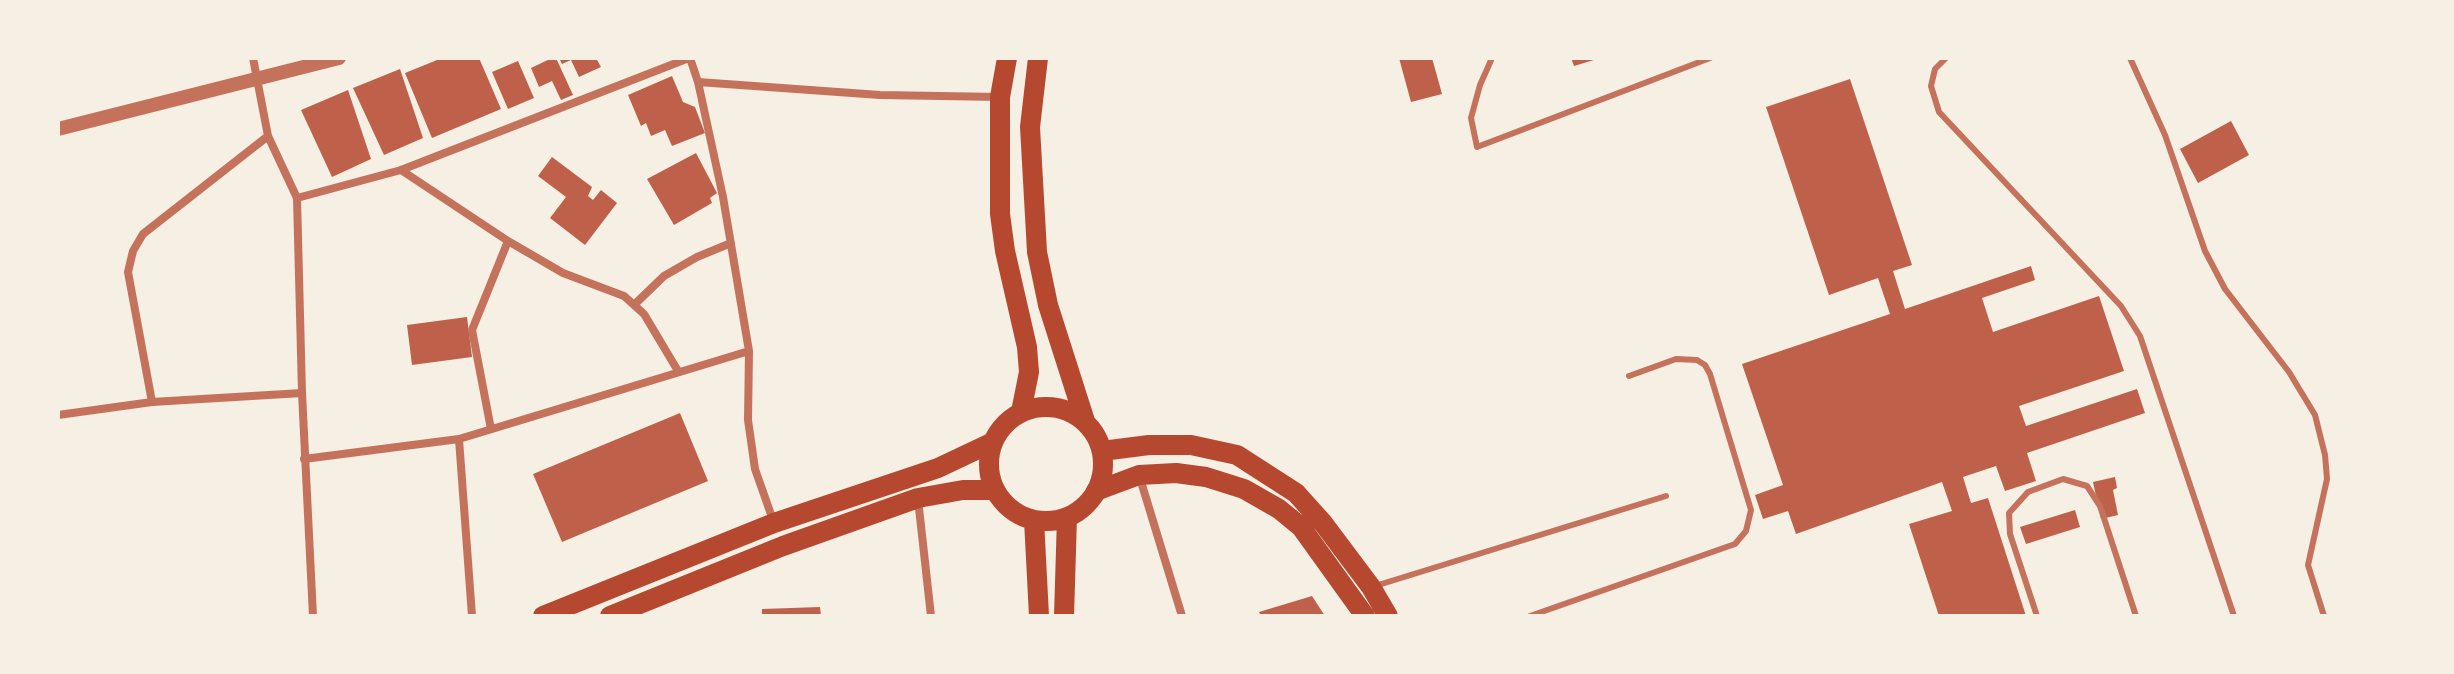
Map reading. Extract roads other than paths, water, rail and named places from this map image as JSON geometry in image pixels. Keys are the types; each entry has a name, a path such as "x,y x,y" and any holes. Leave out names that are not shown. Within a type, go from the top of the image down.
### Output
{"main road":[{"path":"1007,58 1000,97 1000,214 1005,251 1027,347 1029,372 1021,412"},
{"path":"1038,58 1030,127 1037,252 1048,305 1085,421 1096,435 1102,451 1103,472 1096,491 1079,511 1067,517 1051,521 1034,520 1018,514 1005,504 995,490 989,458 993,442 1004,424 1021,412 1043,407 1065,410 1085,421"},
{"path":"543,616 774,523 938,468 993,442"},
{"path":"1102,451 1149,445 1191,445 1237,455 1296,493 1371,587 1388,616"},
{"path":"1096,491 1139,475 1176,473 1206,477 1244,489 1279,509 1301,527 1365,616"},
{"path":"611,616 783,546 918,498 963,490 995,490"},
{"path":"1064,616 1067,517"},
{"path":"1034,520 1039,616"}],"street":[{"path":"253,58 268,136 297,198 304,459 313,616"},
{"path":"58,129 339,58"},
{"path":"297,198 401,170 690,58 698,82 731,243 749,351 750,433 755,469 774,523"},
{"path":"698,82 880,95 1000,97"},
{"path":"152,402 128,272 133,251 143,234 268,136"},
{"path":"401,170 508,241 563,273 624,296 644,314 678,371"},
{"path":"491,429 472,330 508,241"},
{"path":"635,304 664,276 697,257 731,243"},
{"path":"304,459 459,439 749,351"},
{"path":"58,415 152,402 302,393"},
{"path":"459,439 472,616"},
{"path":"1139,475 1182,616"},
{"path":"918,498 931,616"}],"lane":[{"path":"1492,58 1480,85 1471,118 1477,147 1710,58"},
{"path":"1946,58 1935,69 1931,86 1939,112 2121,306 2140,336 2234,616"},
{"path":"2130,58 2165,135 2205,251 2225,289 2289,372 2315,415 2325,455 2327,479 2308,565 2324,616"},
{"path":"1530,616 1690,561 1735,544 1742,538 1751,510 1705,365 1697,360 1676,359 1629,376"},
{"path":"2037,616 2010,534 2009,513 2028,492 2063,479 2087,486 2100,506 2136,616"},
{"path":"1371,587 1666,496"}]}
